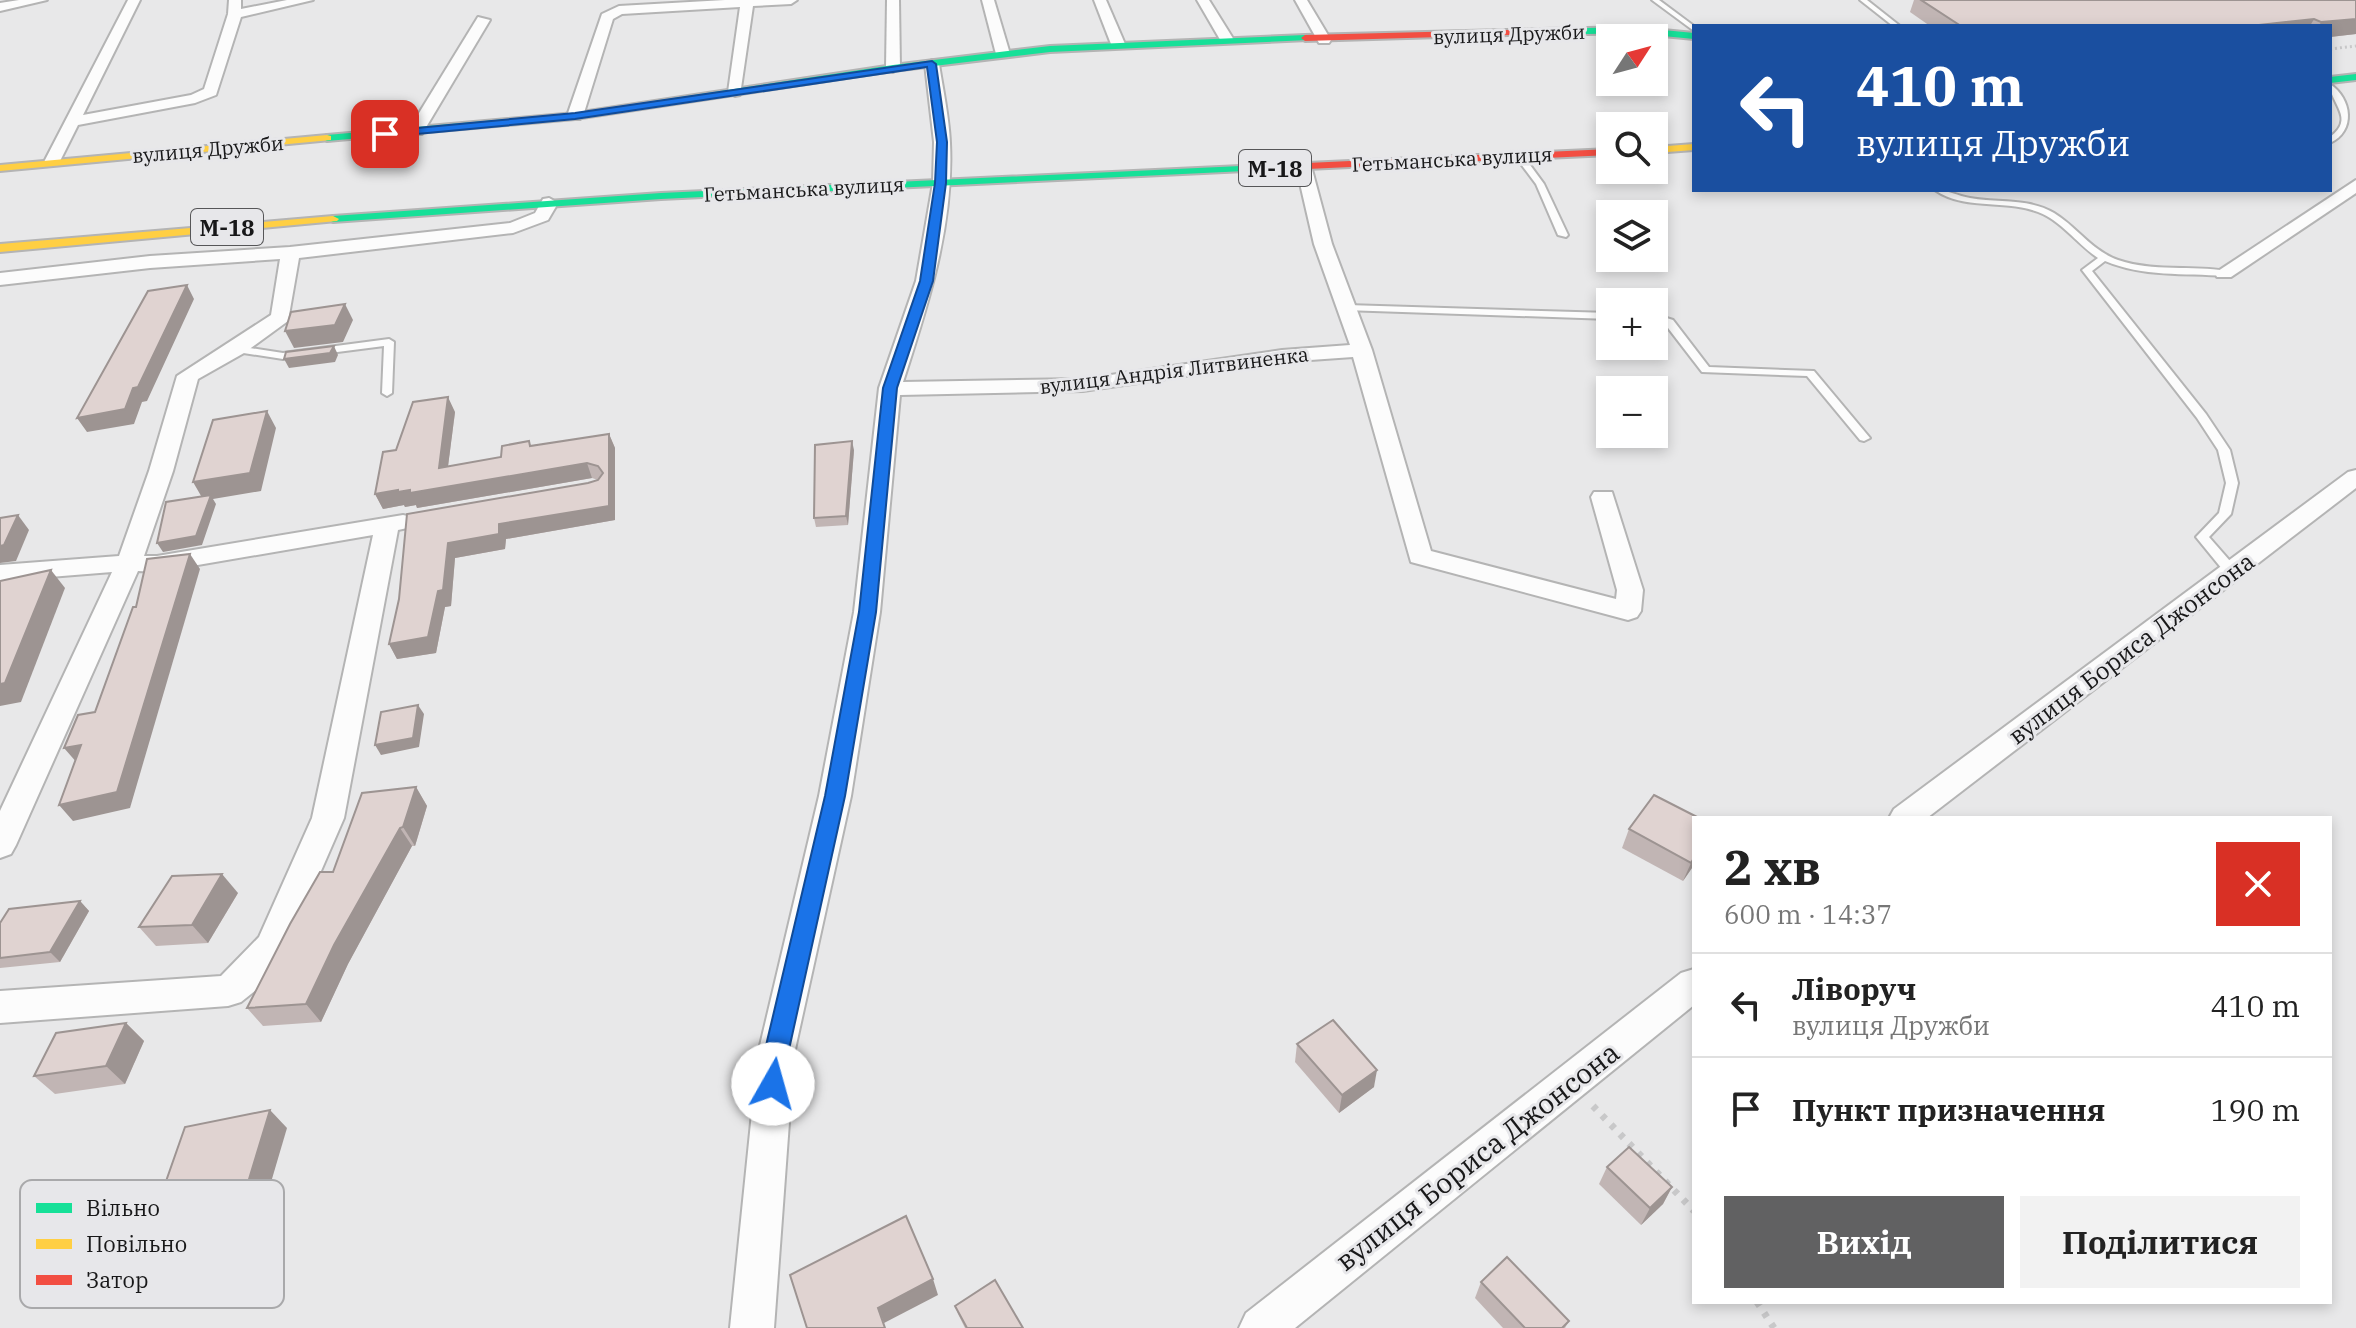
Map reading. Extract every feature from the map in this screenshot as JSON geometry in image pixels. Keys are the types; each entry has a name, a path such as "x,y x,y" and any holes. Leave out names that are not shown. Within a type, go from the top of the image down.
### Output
{"main road":[{"name":"вулиця Дружби","path":"0,168 575,116 893,68 1118,44 1632,30 1692,36"},
{"path":"2332,83 2356,77"},
{"path":"1668,149 1692,147"},
{"name":"Гетьманська вулиця","path":"0,248 549,203 1596,153"}],"street":[{"path":"0,7 41,0"},
{"path":"52,162 134,0"},
{"path":"71,122 195,99 211,92 235,7 307,0"},
{"path":"575,116 607,17 619,10 791,0"},
{"path":"893,0 893,68"},
{"path":"988,0 1003,54"},
{"path":"1100,0 1118,44"},
{"path":"1203,0 1227,40"},
{"path":"1301,0 1324,40"},
{"path":"735,92 747,3"},
{"path":"416,131 483,20"},
{"path":"752,1328 776,1054 835,796 867,612 890,388 926,281 941,183 942,142 932,64"},
{"path":"1304,166 1323,244 1362,350 1420,556 1628,611 1630,590 1603,497"},
{"path":"2332,183 2354,186"},
{"path":"2224,273 2354,186"},
{"path":"0,279 150,262 290,253 513,228 542,216 549,203"},
{"path":"0,845 129,563 161,471 188,376 237,349 281,317 290,253"},
{"name":"вулиця Андрія Литвиненка","path":"890,388 985,389 1083,385 1282,356 1362,350"},
{"name":"вулиця Бориса Джонсона","path":"1908,816 2356,477"},
{"path":"0,573 129,563 157,564 431,517"},
{"path":"0,1007 228,991 244,979 266,954 328,818 387,525"},
{"name":"вулиця Бориса Джонсона","path":"1261,1328 1692,986"}],"lane":[{"path":"1655,0 1692,28"},
{"path":"1863,0 1894,24"},
{"path":"2332,86 2342,102 2347,123 2342,133 2332,140"},
{"path":"1519,156 1540,184 1563,235"},
{"path":"1944,192 1972,203 2037,208 2055,218 2104,258 2136,266 2224,273"},
{"path":"2104,258 2087,270 2202,416 2224,450 2232,483 2225,514 2202,537 2232,572"},
{"path":"1347,308 1596,316"},
{"path":"1668,322 1706,370 1810,373 1864,438"},
{"path":"237,349 283,356 389,342 387,393"}],"path":[{"path":"2332,49 2356,46"},
{"path":"1570,1082 1692,1209"},
{"path":"1758,1304 1774,1328"}],"building":[{"path":"1921,0 2356,0 2356,19 2321,22 2314,19 2268,24 1958,24"},
{"path":"187,285 125,409 77,418 148,291"},
{"path":"345,304 335,325 285,331 291,312"},
{"path":"334,346 330,353 284,359 286,352"},
{"path":"448,397 439,468 501,457 502,446 529,441 530,446 609,434 609,506 499,524 499,534 448,543 443,590 438,591 428,637 389,644 399,599 407,514 588,483 598,480 603,473 598,466 587,463 410,493 410,490 398,490 375,494 383,452 396,450 413,402"},
{"path":"267,411 250,473 193,482 213,420"},
{"path":"852,441 846,516 814,518 815,445"},
{"path":"211,495 196,536 157,543 166,502"},
{"path":"18,515 4,545 0,546 0,518"},
{"path":"190,554 117,792 59,805 81,745 64,748 78,715 95,712 133,607 136,607 147,559"},
{"path":"51,570 5,683 0,684 0,581"},
{"path":"418,705 413,738 375,745 381,712"},
{"path":"416,787 403,827 334,945 306,1004 247,1008 320,872 333,872 362,793"},
{"path":"1654,795 1695,816 1692,816 1692,861 1691,863 1629,829"},
{"path":"222,874 192,925 139,927 172,876"},
{"path":"80,901 50,952 0,958 0,923 9,909"},
{"path":"1333,1020 1377,1070 1342,1095 1297,1044"},
{"path":"126,1023 106,1066 34,1076 56,1033"},
{"path":"270,1110 249,1180 166,1180 185,1127"},
{"path":"1629,1147 1672,1187 1650,1208 1607,1167"},
{"path":"906,1216 933,1279 878,1308 885,1328 807,1328 790,1275"},
{"path":"1507,1257 1569,1321 1562,1328 1525,1328 1481,1282"},
{"path":"995,1280 1023,1328 967,1328 955,1306"}],"traffic: fast":[{"path":"1543,32 1632,30 1692,36"},
{"path":"327,138 575,116 893,68 1050,49 1305,38"},
{"path":"2332,80 2356,77"},
{"path":"333,219 661,196 1262,168"}],"traffic: slow":[{"path":"0,168 327,138"},
{"path":"1668,149 1692,147"},
{"path":"0,248 333,219"}],"traffic: jam":[{"path":"1305,38 1543,32"},
{"path":"1262,168 1596,153"}],"route":[{"path":"385,134 575,116 932,64 942,142 941,183 926,281 890,388 867,612 835,796 776,1054 773,1084"}]}
